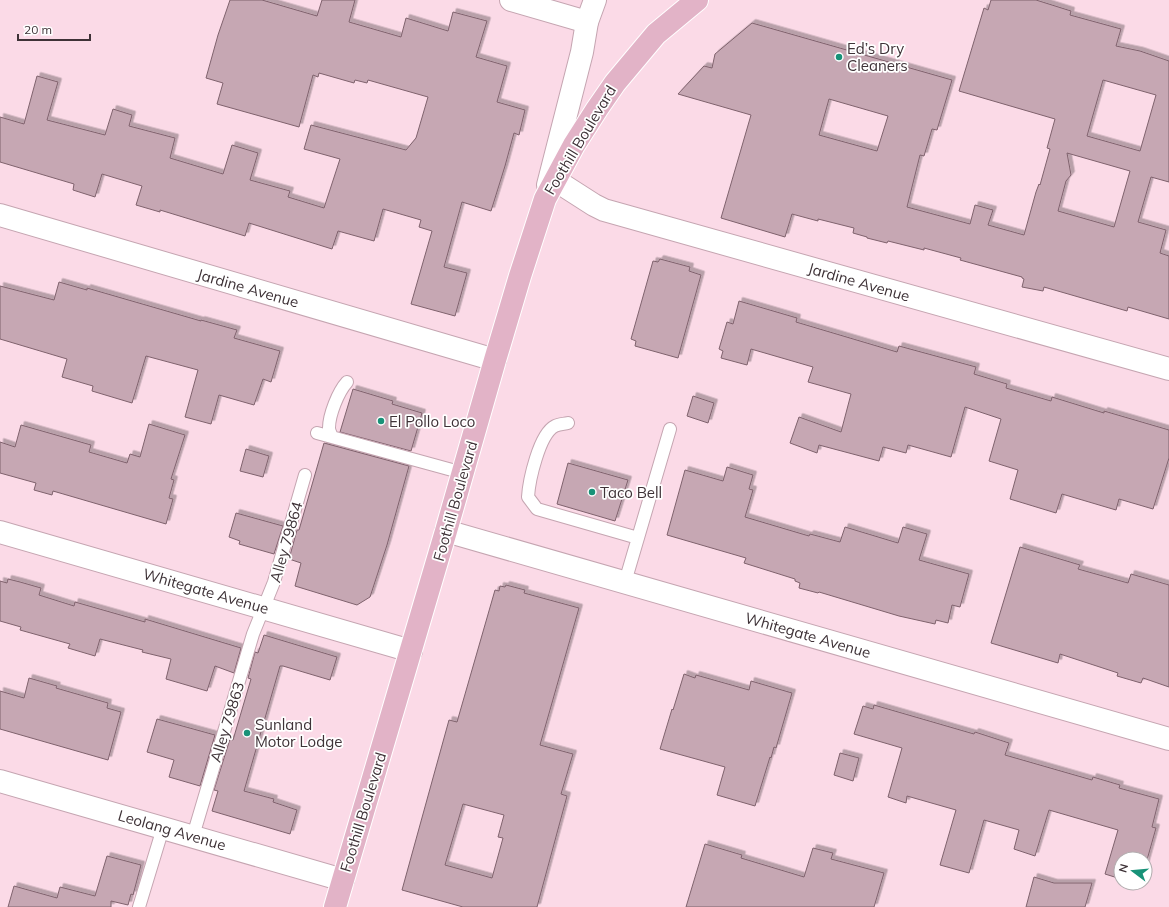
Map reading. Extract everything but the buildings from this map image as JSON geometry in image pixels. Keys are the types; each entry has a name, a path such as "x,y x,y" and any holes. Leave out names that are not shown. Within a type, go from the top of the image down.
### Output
{"main road":[{"name":"Foothill Boulevard","path":"335,907 495,360 544,199 593,115 615,83 656,34 696,0"}],"street":[{"path":"511,0 587,22"},
{"path":"544,199 582,52 587,22 595,0"},
{"name":"Jardine Avenue","path":"554,180 604,210 1169,369"},
{"name":"Jardine Avenue","path":"0,215 495,360"},
{"name":"Whitegate Avenue","path":"446,531 1169,739"},
{"name":"Whitegate Avenue","path":"0,532 411,651"},
{"name":"Leolang Avenue","path":"0,780 343,880"}],"lane":[{"path":"332,437 329,429 335,401 341,388 347,382"},
{"path":"568,424 555,426 546,435 539,449 528,490 528,497 537,509 638,538"},
{"path":"625,582 670,428"},
{"path":"317,433 463,473"},
{"name":"Alley 79864","path":"264,608 274,582 305,475"},
{"name":"Alley 79863","path":"192,836 253,634 264,608"},
{"path":"139,907 163,828"}],"place":[{"name":"Ed’s Dry Cleaners","path":"839,57"},
{"name":"El Pollo Loco","path":"381,421"},
{"name":"Taco Bell","path":"592,492"},
{"name":"Sunland Motor Lodge","path":"247,733"}]}
